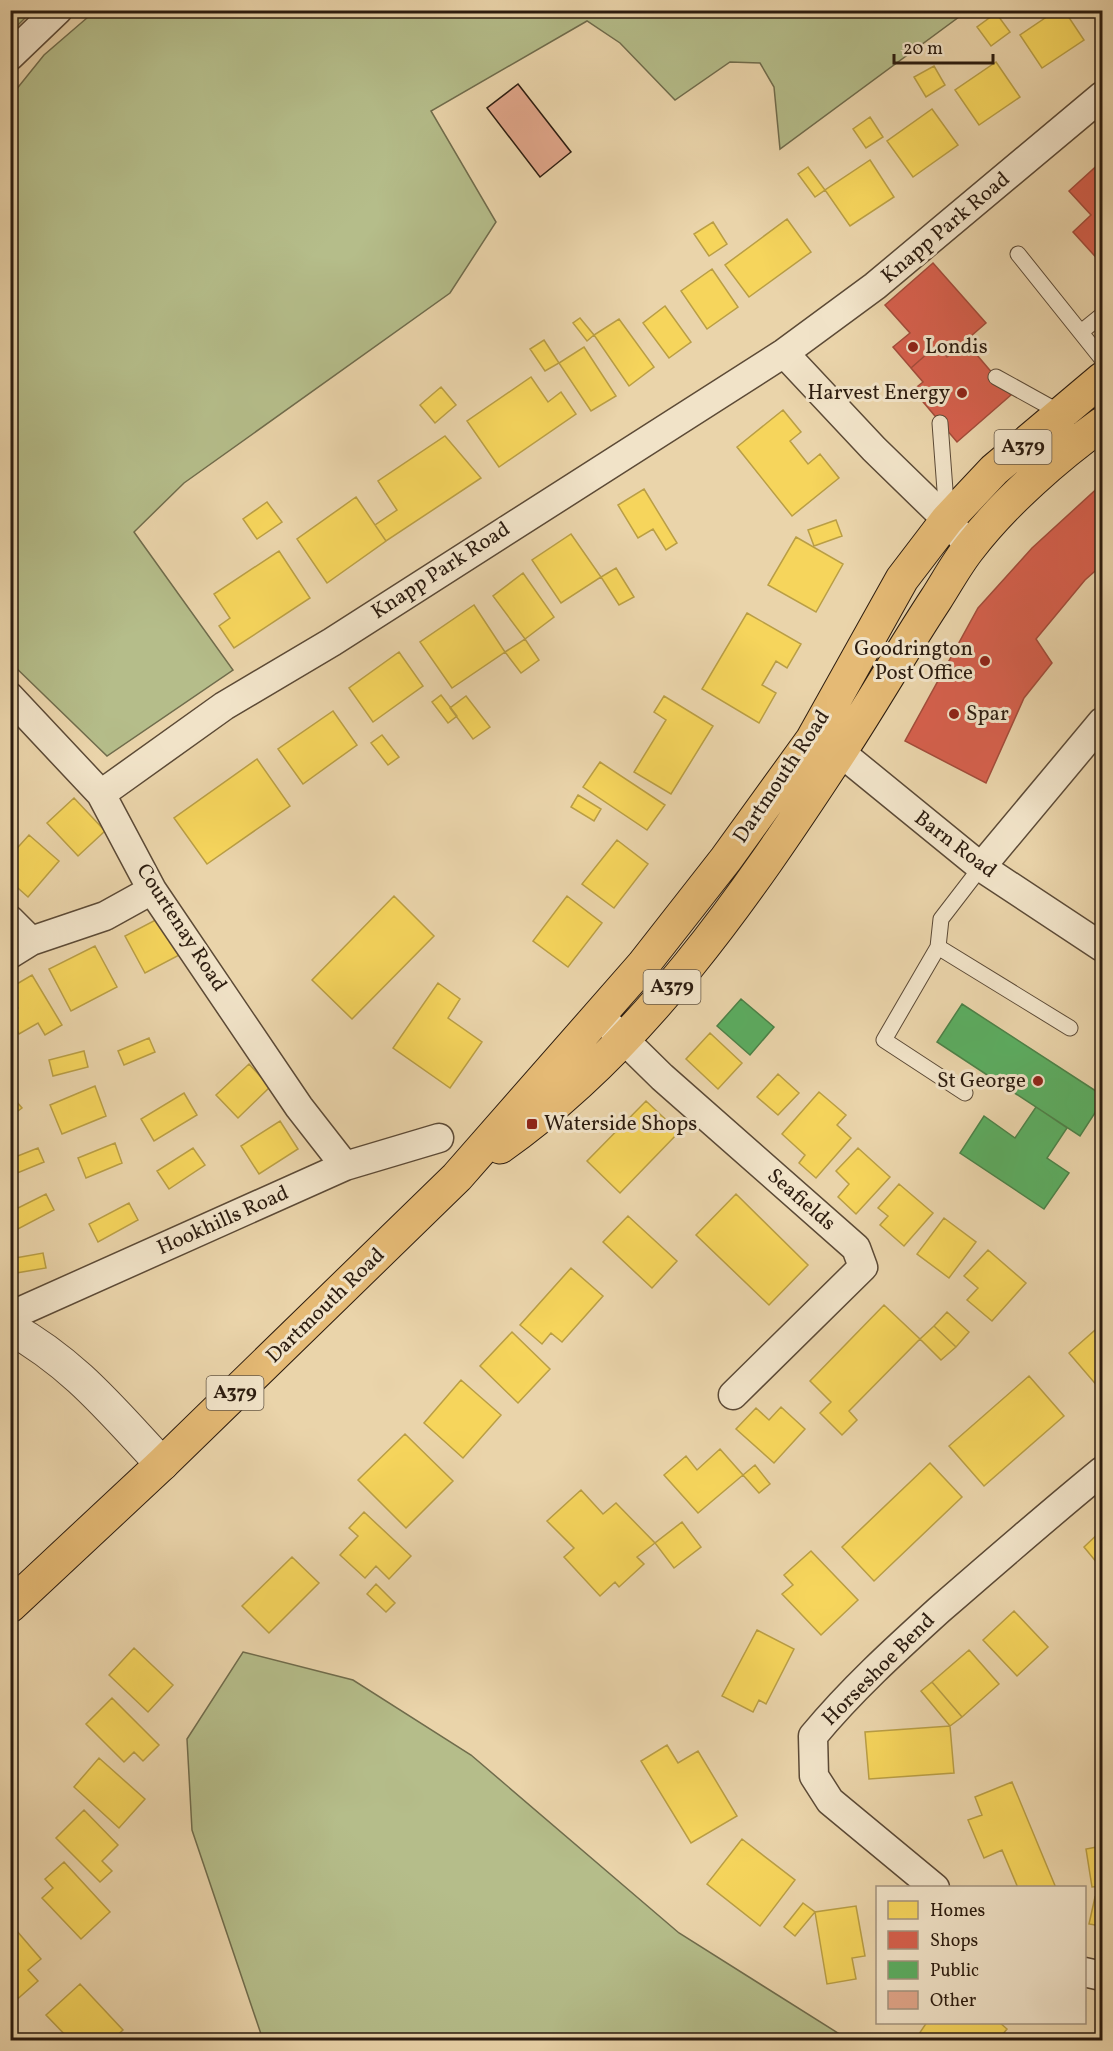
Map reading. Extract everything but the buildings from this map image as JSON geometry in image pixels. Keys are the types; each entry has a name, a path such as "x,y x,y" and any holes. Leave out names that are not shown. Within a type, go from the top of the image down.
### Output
{"main road":[{"name":"Dartmouth Road","path":"457,1177 532,1124 669,991 724,922 826,746 902,579 947,520 994,470 1102,379"},
{"name":"Dartmouth Road","path":"10,1606 162,1464 457,1177 598,1013 643,965 705,886 826,746 970,547 1066,452 1102,424"}],"street":[{"path":"10,56 58,10"},
{"name":"Knapp Park Road","path":"101,794 224,705 332,642 784,353 875,286 1102,96"},
{"path":"784,353 874,449 947,520 970,547"},
{"name":"Courtenay Road","path":"10,697 101,794 152,890 299,1107 345,1166"},
{"path":"981,867 1102,722"},
{"name":"Barn Road","path":"826,746 981,867 1102,947"},
{"path":"10,920 21,947 105,916 152,890"},
{"name":"Seafields","path":"598,1013 622,1039 856,1248 863,1267 733,1395"},
{"name":"Hookhills Road","path":"10,1316 345,1166 439,1138"},
{"path":"10,1328 45,1347 81,1378 162,1464"},
{"name":"Horseshoe Bend","path":"934,1886 830,1801 814,1776 813,1736 841,1702 909,1637 1027,1532 1102,1471"},
{"path":"1086,1972 1102,1976"}],"lane":[{"path":"1017,254 1102,359"},
{"path":"1081,332 1102,315"},
{"path":"996,377 1061,413"},
{"path":"940,423 947,520"},
{"path":"965,1093 884,1040 938,947 941,920 981,867"},
{"path":"938,947 1070,1029"}],"green space":[{"path":"11,10 32,11 11,30"},
{"path":"95,11 967,11 780,149 774,87 760,63 730,62 675,100 620,43 587,21 431,111 496,222 450,293 184,483 134,532 233,670 107,756 10,662 11,96 44,55"},
{"path":"243,1652 353,1680 471,1755 679,1933 849,2040 263,2040 192,1830 187,1739"}],"place":[{"name":"Londis","path":"913,347"},
{"name":"Harvest Energy","path":"962,393"},
{"name":"Goodrington Post Office","path":"985,661"},
{"name":"Spar","path":"954,714"},
{"name":"St George","path":"1038,1081"},
{"name":"Waterside Shops","path":"532,1124"}]}
